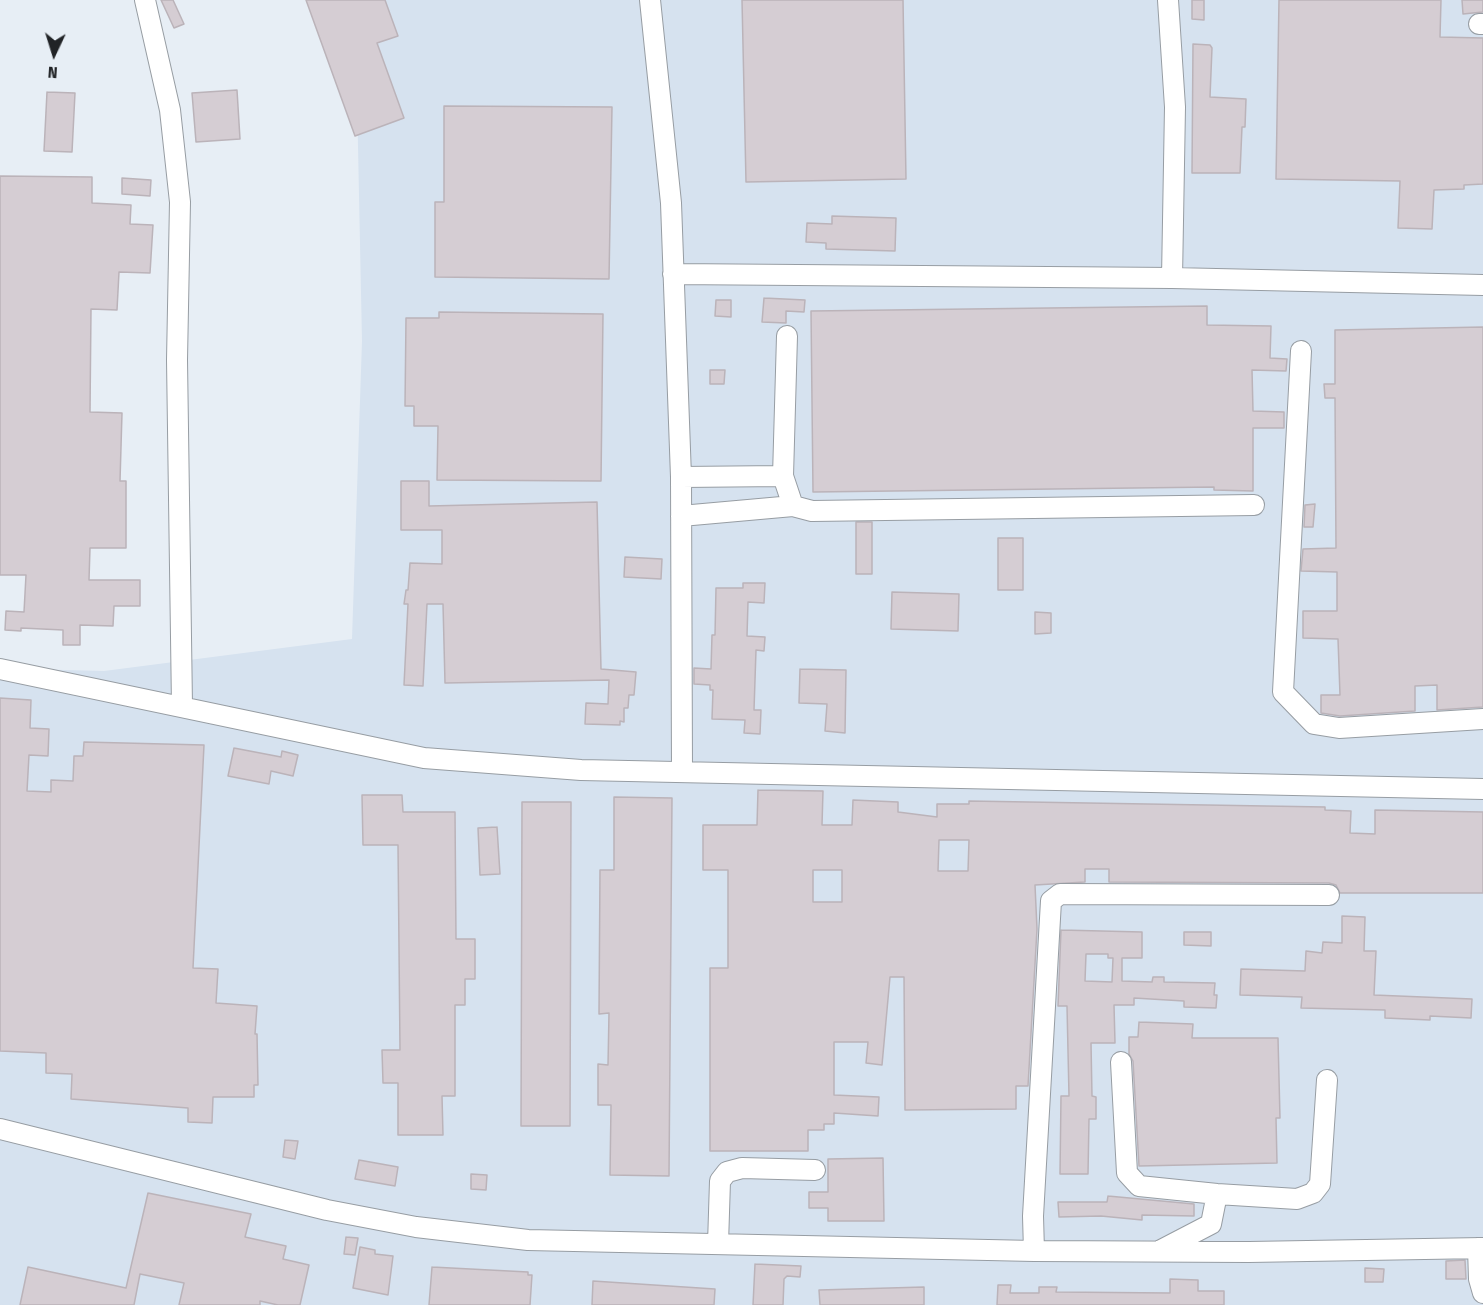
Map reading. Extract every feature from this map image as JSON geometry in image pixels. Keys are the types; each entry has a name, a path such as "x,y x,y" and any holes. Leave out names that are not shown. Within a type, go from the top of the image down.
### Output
{"street":[{"path":"145,0 170,110 180,202 177,360 182,706"},
{"path":"650,0 671,203 681,477 682,770"},
{"path":"1168,0 1175,107 1172,278"},
{"path":"673,274 1172,278 1483,285"},
{"path":"787,336 783,476 793,506"},
{"path":"1301,351 1283,692 1314,724 1339,728 1483,719"},
{"path":"681,477 698,479 783,476"},
{"path":"681,516 793,506 812,511 1254,505"},
{"path":"0,669 424,758 581,770 682,770 1483,789"},
{"path":"1034,1251 1033,1216 1051,901 1060,894 1329,895"},
{"path":"1120,1062 1127,1173 1138,1186 1217,1194 1297,1199 1313,1193 1320,1184 1328,1080"},
{"path":"0,1129 327,1210 416,1227 528,1240 1034,1251 1158,1252 1481,1248 1479,1279 1483,1293"},
{"path":"718,1244 720,1181 727,1172 742,1168 814,1170"},
{"path":"1158,1252 1211,1224 1217,1194"}],"shaded area":[{"path":"355,0 1483,0 1483,1305 0,1305 0,662 25,669 104,671 352,639 362,341"}],"building":[{"path":"161,0 173,0 184,24 174,28"},
{"path":"306,0 385,0 398,36 377,43 404,118 355,136"},
{"path":"742,0 903,0 906,179 746,182"},
{"path":"1192,0 1204,0 1204,20 1192,19"},
{"path":"1279,0 1441,0 1440,37 1483,38 1483,184 1464,185 1464,189 1434,190 1432,229 1398,228 1400,181 1276,179"},
{"path":"1462,0 1483,0 1483,12 1463,14"},
{"path":"1193,44 1210,45 1212,48 1210,97 1246,99 1240,173 1192,173"},
{"path":"237,90 240,139 196,142 192,93"},
{"path":"47,92 75,93 72,152 44,151"},
{"path":"444,106 612,107 609,279 435,277 435,202 444,202"},
{"path":"0,176 92,177 92,203 131,205 130,224 153,225 150,273 119,272 117,310 91,309 90,412 122,413 120,481 126,481 126,548 90,548 89,580 140,580 140,606 114,606 113,626 80,625 80,645 63,645 63,630 21,628 21,631 5,630 6,611 24,612 26,575 0,575"},
{"path":"122,178 151,180 150,196 122,194"},
{"path":"832,216 896,218 895,251 826,249 826,243 806,242 807,223 832,224"},
{"path":"764,298 805,300 804,312 786,311 786,323 762,322"},
{"path":"716,300 731,300 731,317 715,316"},
{"path":"1207,306 1207,325 1271,326 1270,358 1287,359 1286,371 1252,370 1253,411 1284,412 1284,428 1253,428 1253,491 1214,490 1214,487 813,492 811,311"},
{"path":"439,312 603,314 601,481 437,480 438,426 414,426 414,406 405,406 406,318 439,318"},
{"path":"1483,327 1483,707 1437,710 1437,685 1415,686 1415,711 1340,716 1321,713 1321,695 1340,695 1338,639 1303,638 1303,611 1337,611 1337,572 1301,571 1303,549 1336,548 1335,398 1325,398 1324,384 1335,384 1335,330"},
{"path":"710,370 725,370 724,384 710,384"},
{"path":"401,481 429,481 429,506 597,502 601,669 636,672 634,695 629,695 628,708 624,708 624,722 620,721 620,725 585,724 586,703 608,704 609,680 445,683 443,604 427,604 423,686 404,685 408,604 404,604 406,590 408,590 410,563 442,564 442,530 401,530"},
{"path":"1315,504 1313,527 1304,527 1305,505"},
{"path":"856,522 872,522 872,574 856,574"},
{"path":"998,538 1023,538 1023,590 998,590"},
{"path":"625,557 662,559 661,579 624,577"},
{"path":"743,583 765,583 764,603 748,602 747,636 765,637 764,651 756,650 754,710 761,710 760,734 744,733 745,720 712,719 713,690 710,690 710,685 694,684 694,668 711,669 712,635 715,635 716,588 743,588"},
{"path":"892,592 959,594 958,631 891,629"},
{"path":"1035,612 1051,613 1051,633 1035,634"},
{"path":"800,669 846,670 845,733 825,731 827,704 799,703"},
{"path":"0,698 31,700 30,728 49,729 48,756 29,755 27,791 51,792 51,780 73,781 74,756 83,756 84,742 204,745 193,968 218,969 216,1003 257,1006 255,1034 257,1034 258,1085 254,1085 254,1097 213,1097 212,1123 188,1122 188,1108 71,1099 72,1074 46,1073 46,1053 0,1051"},
{"path":"234,748 281,757 282,751 298,755 293,776 271,771 269,784 228,776"},
{"path":"758,790 823,791 822,825 852,825 853,800 898,802 898,812 937,817 937,804 969,804 969,801 1325,807 1325,810 1351,811 1350,833 1375,834 1375,810 1483,812 1483,893 1340,893 1336,885 1329,883 1109,882 1109,869 1085,869 1085,882 1035,885 1037,929 1028,1086 1016,1086 1016,1109 905,1110 904,977 890,977 882,1065 866,1063 868,1042 834,1042 834,1095 879,1097 878,1116 834,1113 834,1124 824,1124 824,1130 808,1130 808,1151 710,1151 710,968 728,968 728,870 703,870 703,825 757,825","holes":["939,840 969,840 968,871 938,871","813,870 842,870 842,902 813,902"]},
{"path":"362,795 402,795 403,812 455,812 456,939 475,939 475,979 465,979 465,1005 455,1005 455,1096 442,1096 443,1135 398,1135 398,1083 383,1083 382,1050 400,1050 398,845 363,845"},
{"path":"614,797 672,798 669,1176 610,1175 611,1105 598,1105 598,1064 608,1065 609,1013 599,1014 600,870 614,870"},
{"path":"522,802 571,802 570,1126 521,1126"},
{"path":"497,827 500,874 480,875 478,828"},
{"path":"1342,916 1365,917 1364,951 1376,951 1374,995 1472,999 1471,1018 1430,1016 1430,1020 1385,1018 1385,1010 1301,1008 1302,997 1240,995 1241,969 1305,971 1306,951 1322,953 1323,942 1342,943"},
{"path":"1061,930 1142,932 1142,958 1122,958 1122,981 1152,982 1153,977 1164,977 1164,982 1215,983 1216,1008 1184,1007 1184,1001 1134,998 1134,1005 1114,1005 1115,1043 1091,1043 1092,1096 1096,1097 1096,1119 1089,1119 1088,1174 1060,1174 1061,1096 1069,1096 1067,1006 1058,1006","holes":["1086,954 1108,954 1108,958 1113,958 1112,982 1085,981"]},
{"path":"1184,932 1211,932 1211,946 1184,945"},
{"path":"1139,1022 1193,1024 1192,1038 1278,1038 1280,1118 1276,1118 1277,1163 1139,1166 1133,1061 1129,1054 1129,1037 1138,1037"},
{"path":"285,1140 298,1141 295,1159 283,1157"},
{"path":"883,1158 884,1221 828,1221 828,1208 809,1208 809,1192 828,1192 828,1159"},
{"path":"359,1160 398,1167 395,1186 355,1179"},
{"path":"471,1174 487,1175 486,1190 471,1189"},
{"path":"148,1193 251,1214 245,1237 286,1246 283,1259 309,1265 300,1305 278,1305 260,1301 260,1305 179,1305 184,1283 140,1274 134,1305 20,1305 28,1267 126,1288"},
{"path":"1108,1196 1194,1204 1194,1216 1142,1215 1142,1220 1101,1216 1059,1217 1058,1202 1107,1202"},
{"path":"346,1237 358,1238 355,1255 344,1254"},
{"path":"360,1247 375,1250 375,1254 393,1256 388,1295 353,1288"},
{"path":"1465,1260 1466,1279 1446,1279 1446,1261"},
{"path":"755,1264 801,1266 800,1277 787,1276 784,1279 783,1305 753,1305"},
{"path":"432,1267 528,1272 528,1275 532,1275 530,1305 429,1305"},
{"path":"1365,1268 1384,1269 1383,1282 1365,1282"},
{"path":"1170,1279 1198,1280 1198,1291 1224,1291 1224,1305 997,1305 998,1285 1011,1285 1010,1293 1039,1293 1039,1287 1057,1287 1056,1292 1170,1293"},
{"path":"593,1281 715,1289 714,1305 592,1305"},
{"path":"924,1287 924,1305 820,1305 819,1290"}]}
